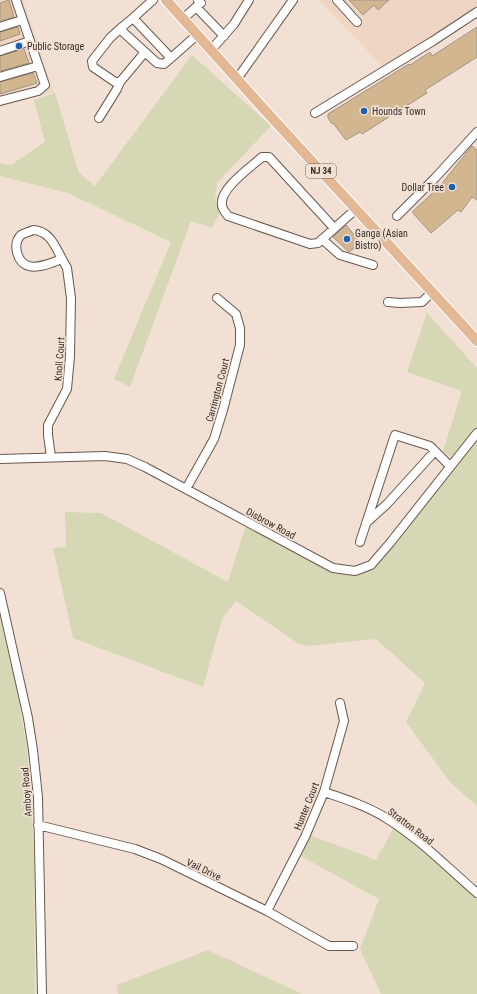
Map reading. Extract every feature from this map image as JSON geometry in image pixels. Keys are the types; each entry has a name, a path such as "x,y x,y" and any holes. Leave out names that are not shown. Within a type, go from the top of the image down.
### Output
{"main road":[{"name":"NJ 34","path":"166,0 477,341"}],"street":[{"path":"0,101 38,91 45,85 16,0"},
{"path":"120,82 115,82 93,67 92,61 110,38 153,0"},
{"path":"211,50 234,24 249,0"},
{"path":"237,79 293,0"},
{"path":"337,0 357,22"},
{"path":"183,19 199,2 224,36"},
{"path":"315,113 433,41 477,12"},
{"path":"133,18 171,58"},
{"path":"0,27 22,20"},
{"path":"122,27 123,32 157,63 164,64 197,35"},
{"path":"0,51 30,41"},
{"path":"99,118 120,82 145,52"},
{"path":"0,77 38,66"},
{"path":"398,216 476,135"},
{"path":"334,228 269,157 262,157 227,188 222,198 222,206 228,216 310,244 318,243 356,209"},
{"name":"Knoll Court","path":"51,457 48,424 67,389 72,298 70,281 67,268 51,239 40,230 27,232 21,236 18,242 18,258 30,267 62,260"},
{"path":"322,239 340,255 373,265"},
{"path":"388,302 400,304 422,302 432,292"},
{"name":"Carrington Court","path":"186,489 214,439 240,344 240,328 236,314 217,298"},
{"name":"Disbrow Road","path":"0,459 105,456 127,459 333,568 355,571 371,565 477,433"},
{"path":"360,542 395,435 430,446 450,466"},
{"path":"366,523 387,504 435,451"},
{"name":"Amboy Road","path":"0,593 28,718 38,797 42,994"},
{"name":"Hunter Court","path":"267,911 305,837 324,792 344,721 340,703"},
{"name":"Stratton Road","path":"324,792 364,806 386,818 407,832 477,893"},
{"name":"Vail Drive","path":"38,825 135,849 182,869 267,911 329,946 354,946"}],"shaded area":[{"name":"Public Storage","path":"0,0 23,0 54,92 0,107"},
{"path":"319,0 477,0 477,9 383,67"}],"green space":[{"path":"192,55 271,126 217,183 215,201 220,212 212,228 191,221 130,387 114,379 171,242 68,193 0,176 0,163 11,165 45,142 34,100 55,93 79,173 95,186"},
{"path":"427,313 477,368 477,806 450,782 406,722 425,683 376,639 309,646 299,644 236,601 222,619 203,687 73,638 53,548 66,547 65,512 101,513 228,582 247,522 332,569 352,572 377,555 455,460 443,451 462,391 407,372"},
{"path":"0,617 17,691 28,757 34,856 35,994 0,994"},
{"path":"397,822 477,889 477,994 381,994 360,949 379,899 297,854 307,834 376,860"},
{"path":"208,950 302,994 118,994 117,985"}],"building":[{"path":"9,0 14,17 0,21 0,3"},
{"path":"349,0 389,0 378,10 374,5 363,15"},
{"path":"18,27 20,34 0,41 0,32"},
{"path":"477,27 477,57 425,90 427,93 362,134 360,132 346,140 328,118 328,114 409,64 410,65 430,52 432,56"},
{"path":"24,49 29,63 0,71 0,56"},
{"path":"33,73 37,83 0,94 0,82"},
{"path":"472,146 477,150 477,200 472,197 461,212 458,210 431,233 412,212 439,187"},
{"name":"Ganga (Asian Bistro)","path":"346,225 361,243 349,252 333,237"}],"place":[{"name":"Public Storage","path":"19,46"},
{"name":"Hounds Town","path":"364,111"},
{"name":"Dollar Tree","path":"452,187"},
{"name":"Ganga (Asian Bistro)","path":"347,239"}]}
